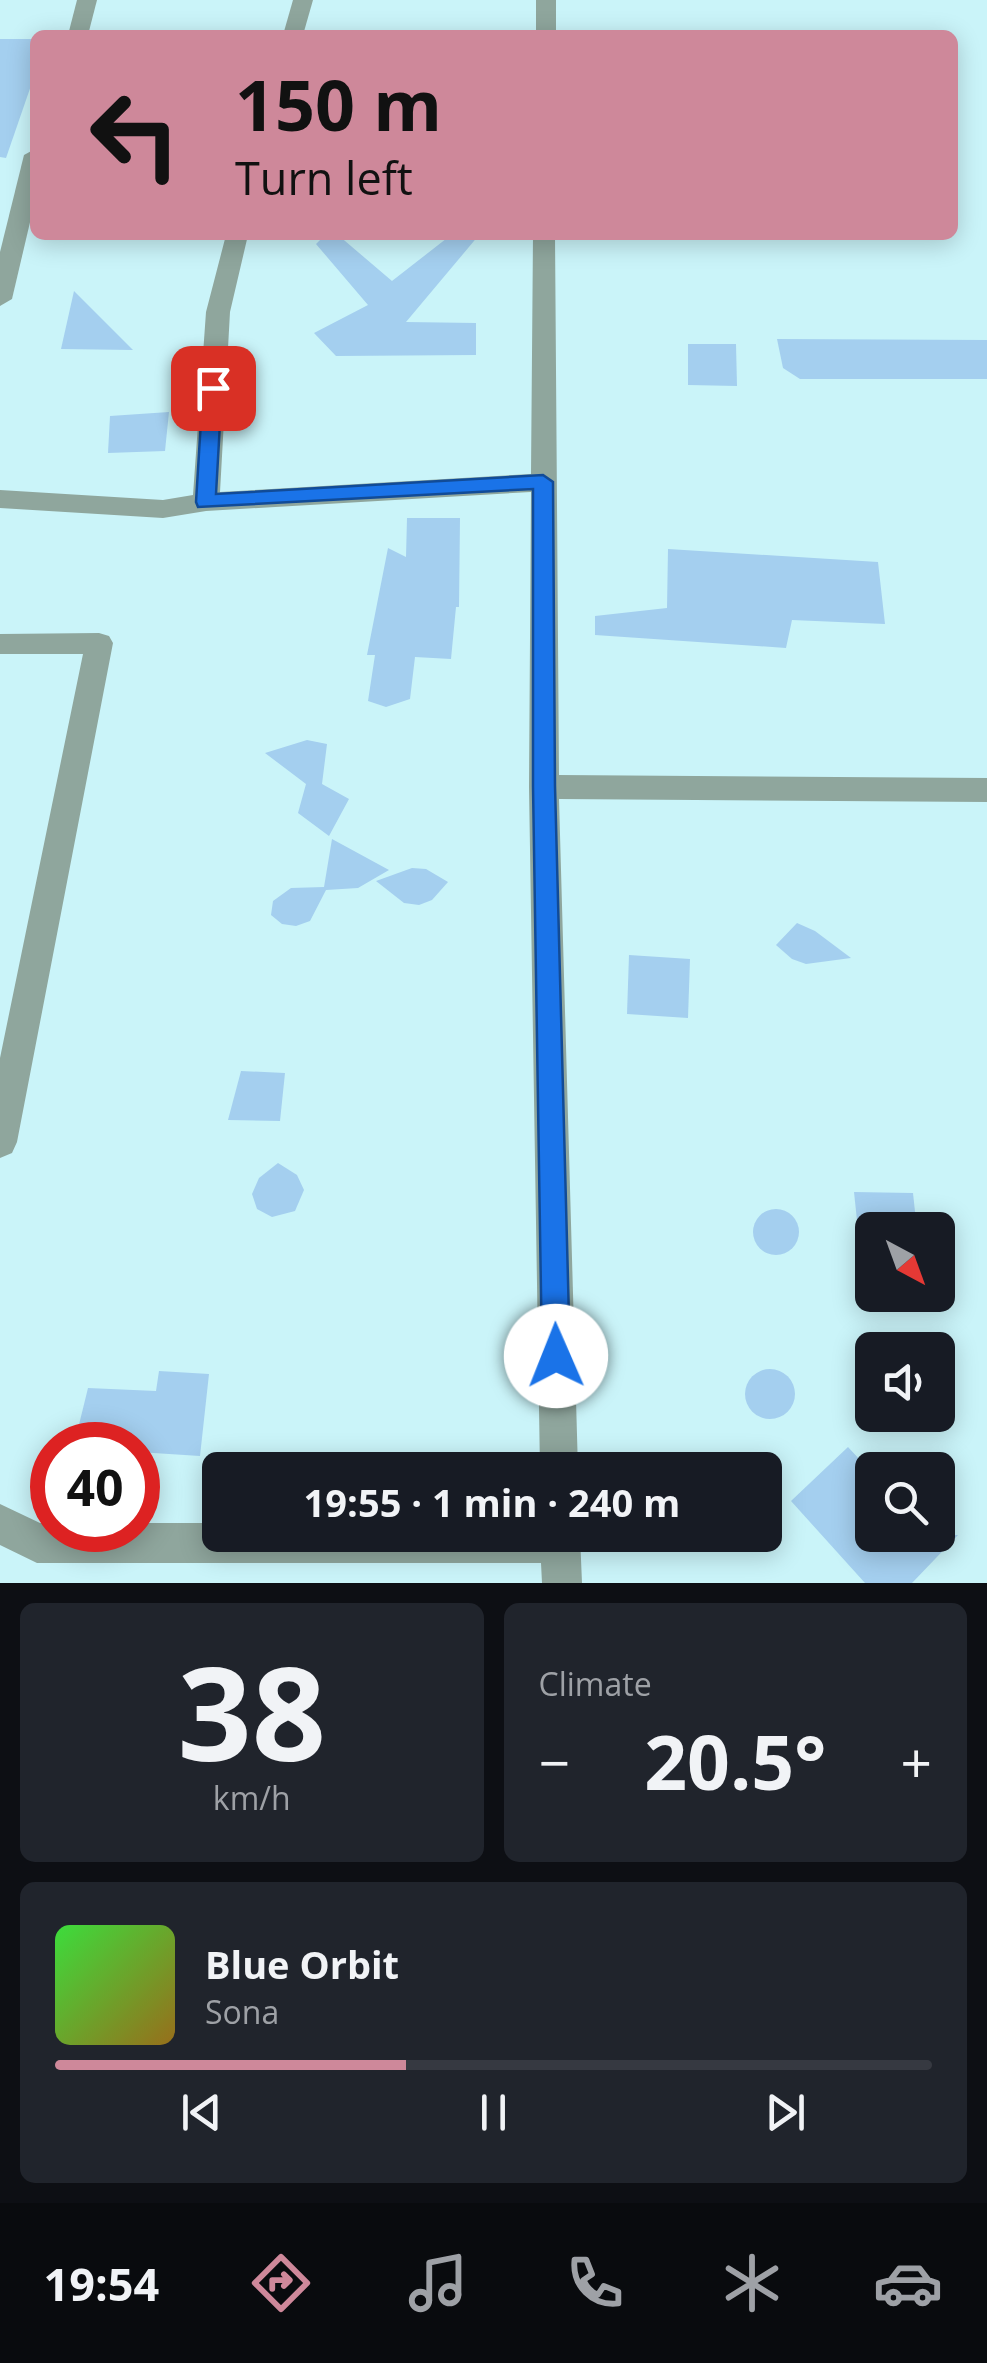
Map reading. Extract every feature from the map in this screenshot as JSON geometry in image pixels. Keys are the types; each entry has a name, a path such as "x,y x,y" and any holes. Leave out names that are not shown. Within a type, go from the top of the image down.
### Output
{"street":[{"path":"79,30 88,0"},
{"path":"294,30 303,0"},
{"path":"546,0 546,30"},
{"path":"0,299 30,176"},
{"path":"206,502 218,312 237,240"},
{"path":"544,240 544,786 559,1452"},
{"path":"0,500 163,508 206,502 543,482"},
{"path":"0,644 99,642 0,1142"},
{"path":"544,786 987,790"},
{"path":"0,1524 36,1544 561,1554"}],"building":[{"path":"0,39 30,39 30,88 6,158 0,157"},
{"path":"320,240 344,240 392,281 445,240 475,240 406,322 476,323 476,355 336,356 314,333 368,305 316,244"},
{"path":"74,291 133,350 61,349"},
{"path":"777,339 987,340 987,379 800,379 783,368"},
{"path":"688,344 736,344 737,386 688,385"},
{"path":"169,412 165,451 108,453 110,416"},
{"path":"407,518 460,518 459,607 451,659 415,657 410,699 386,707 368,701 375,655 367,655 388,548 406,557"},
{"path":"668,549 878,562 885,624 792,620 786,648 595,635 595,616 667,608"},
{"path":"307,740 327,744 322,784 349,799 329,836 298,813 306,784 265,753"},
{"path":"332,839 389,870 358,888 326,890 310,921 296,926 282,924 271,915 273,901 291,888 324,887"},
{"path":"412,868 426,869 448,882 432,900 419,905 404,903 376,881"},
{"path":"797,923 815,931 851,958 806,964 792,959 776,945"},
{"path":"629,955 690,959 688,1018 627,1014"},
{"path":"241,1071 285,1073 280,1121 228,1120"},
{"path":"278,1163 297,1175 304,1190 295,1211 272,1217 257,1209 252,1194 259,1178"},
{"path":"854,1192 913,1193 915,1212 856,1212"},
{"path":"776,1209 792,1216 799,1232 792,1248 776,1255 760,1248 753,1232 760,1216"},
{"path":"770,1369 788,1376 795,1394 788,1412 770,1419 752,1412 745,1394 752,1376"},
{"path":"159,1371 209,1374 200,1456 160,1453 160,1422 80,1422 88,1388 156,1391"},
{"path":"848,1447 855,1455 855,1552 942,1552 912,1583 865,1583 791,1501"}],"route":[{"path":"213,388 206,502 543,482 544,786 556,1356"}]}
